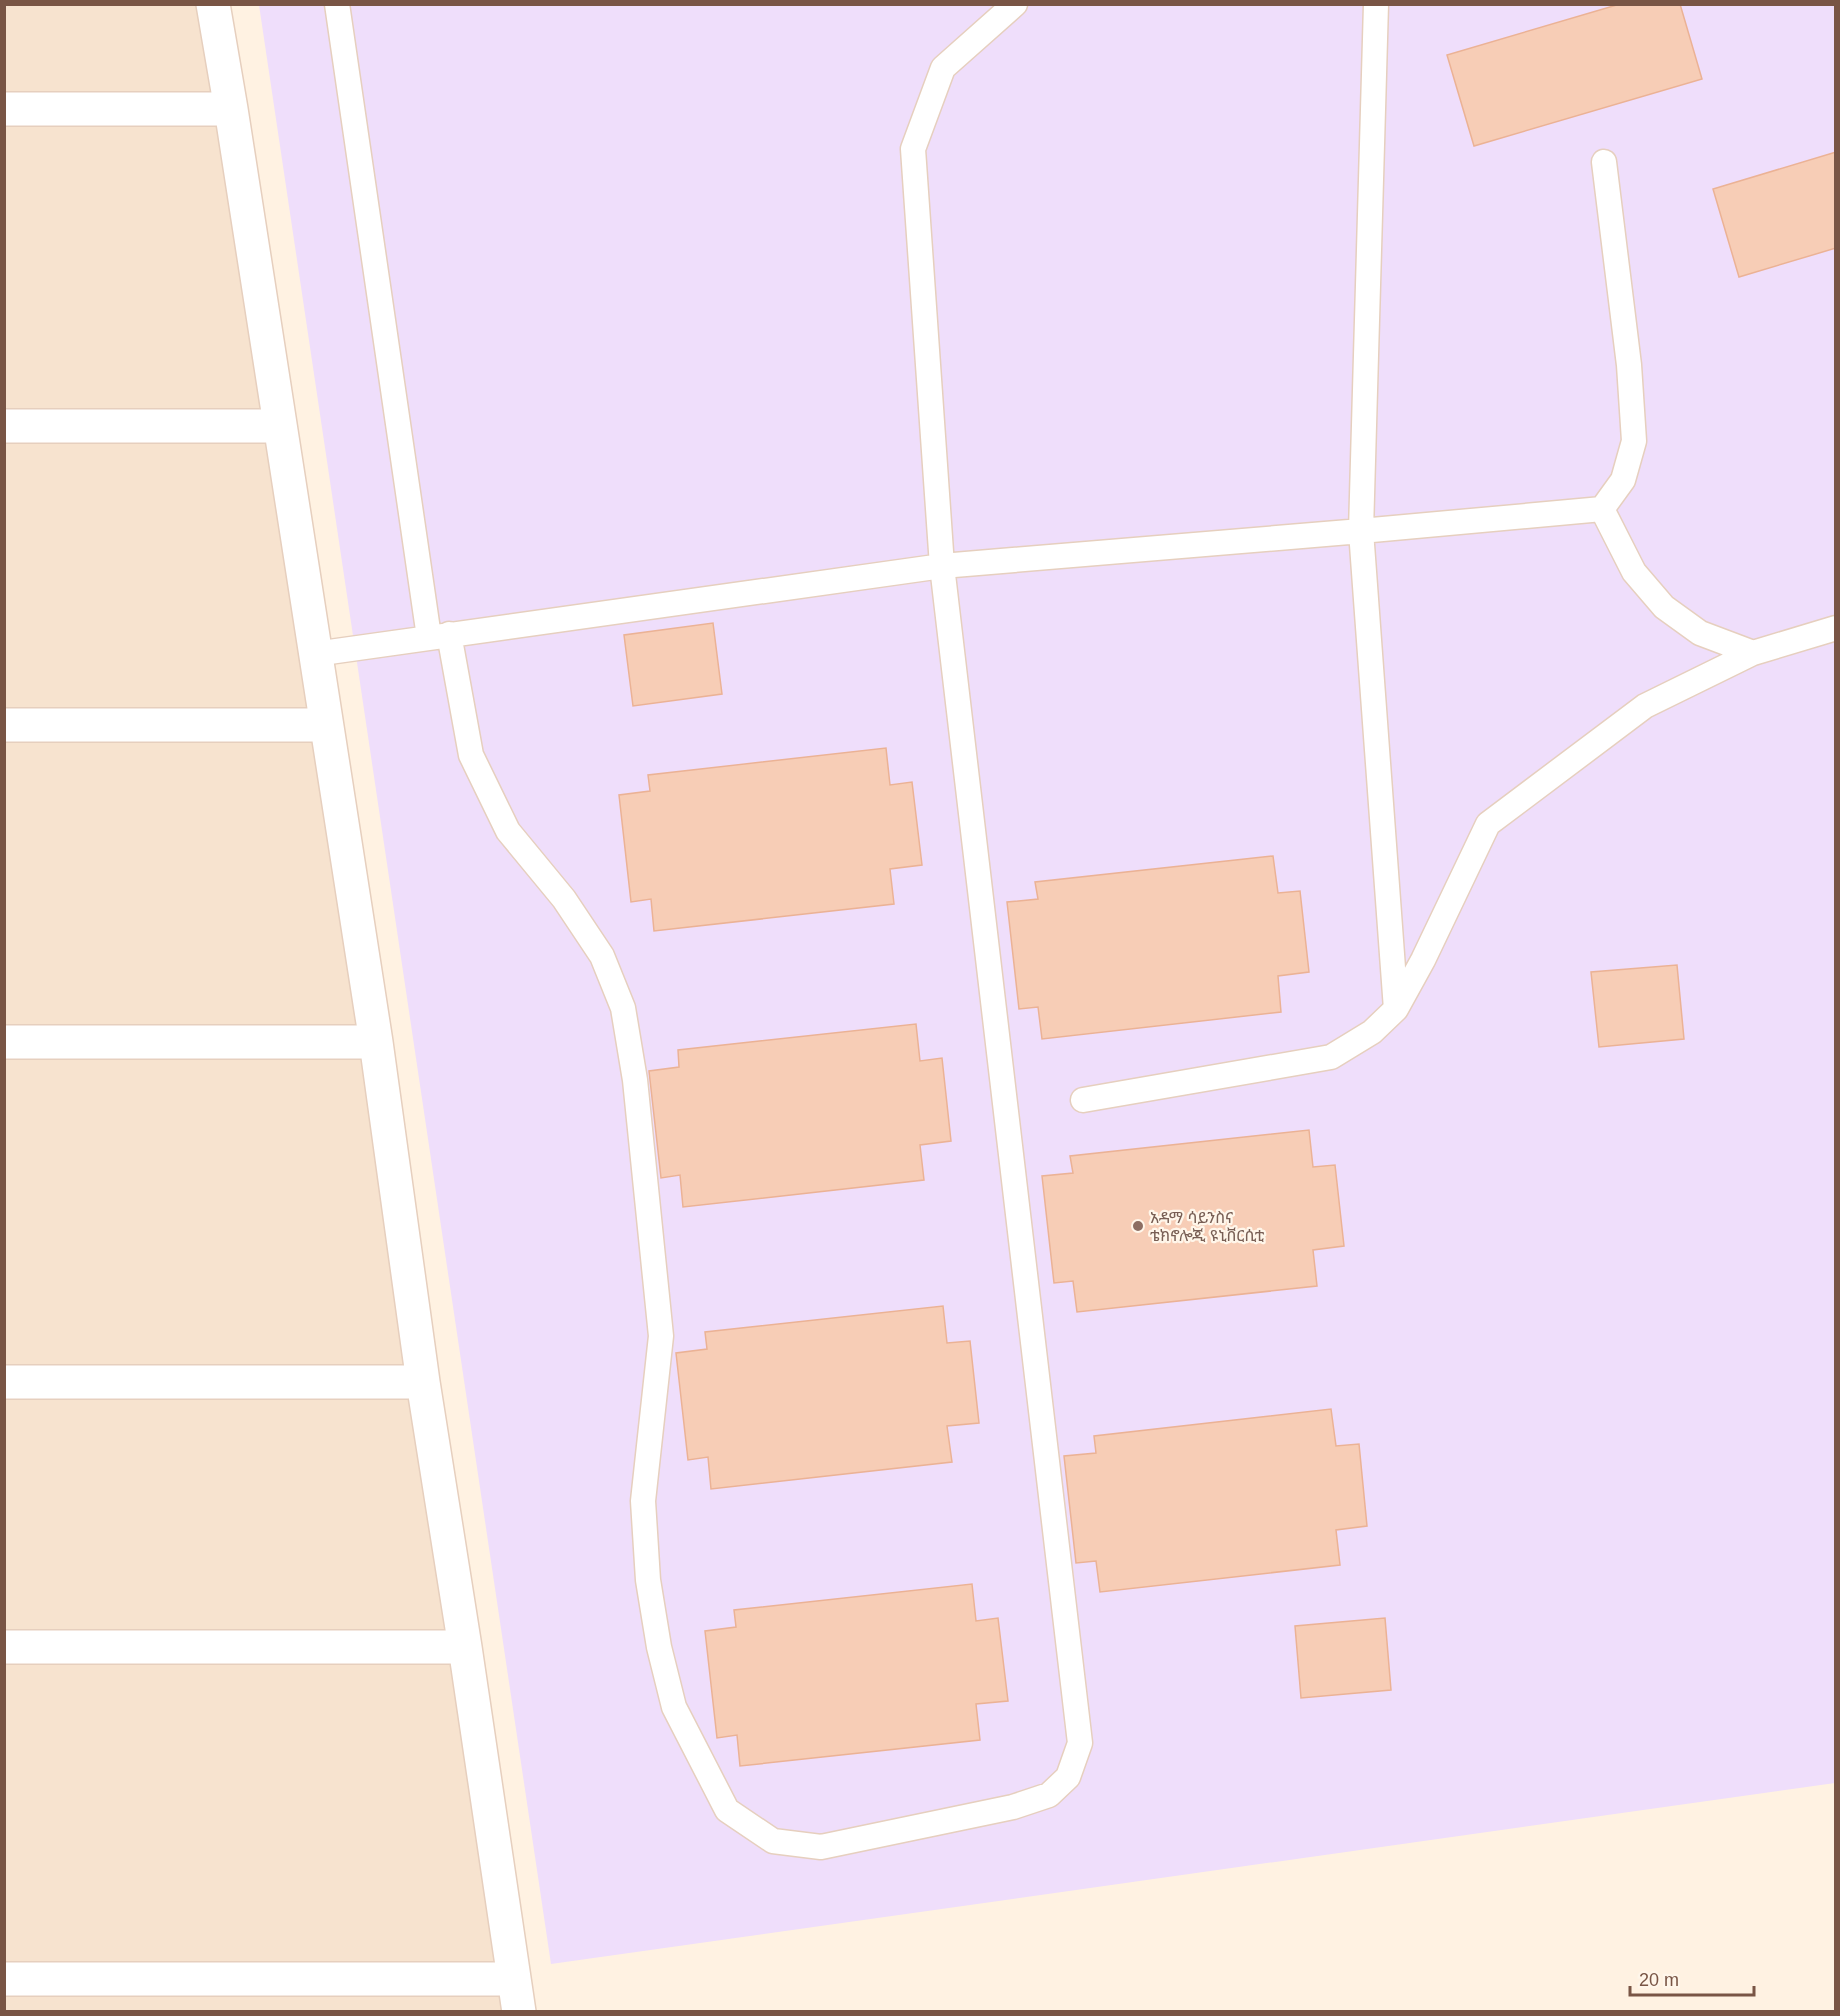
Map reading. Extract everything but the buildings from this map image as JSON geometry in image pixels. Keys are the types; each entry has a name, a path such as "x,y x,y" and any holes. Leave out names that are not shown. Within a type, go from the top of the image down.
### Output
{"street":[{"path":"213,4 376,1042 423,1382 519,2012"},
{"path":"4,109 231,109"},
{"path":"4,426 279,426"},
{"path":"4,725 326,725"},
{"path":"4,1042 376,1042"},
{"path":"4,1382 423,1382"},
{"path":"4,1647 465,1647"},
{"path":"4,1979 514,1979"}],"lane":[{"path":"338,4 439,635 471,754 508,831 564,899 602,956 623,1008 635,1080 661,1336 643,1501 648,1580 658,1647 674,1707 727,1810 773,1841 821,1847 1012,1807 1048,1795 1068,1777 1080,1743 942,566 913,149 943,68 1015,4"},
{"path":"1376,4 1361,531 1396,1009"},
{"path":"315,654 942,566 1602,509 1623,480 1634,441 1629,365 1604,162"},
{"path":"1602,509 1634,572 1664,607 1700,633 1753,653"},
{"path":"1083,1100 1331,1057 1372,1032 1396,1009 1423,960 1488,824 1645,706 1753,653 1836,628"}],"shaded area":[{"path":"5,5 226,5 508,2011 5,2012"},
{"name":"አዳማ ሳይንስና ቴክኖሎጂ ዩኒቨርሲቲ","path":"259,5 1835,5 1835,1783 551,1964"}],"place":[{"name":"አዳማ ሳይንስና ቴክኖሎጂ ዩኒቨርሲቲ","path":"1138,1226"}]}
